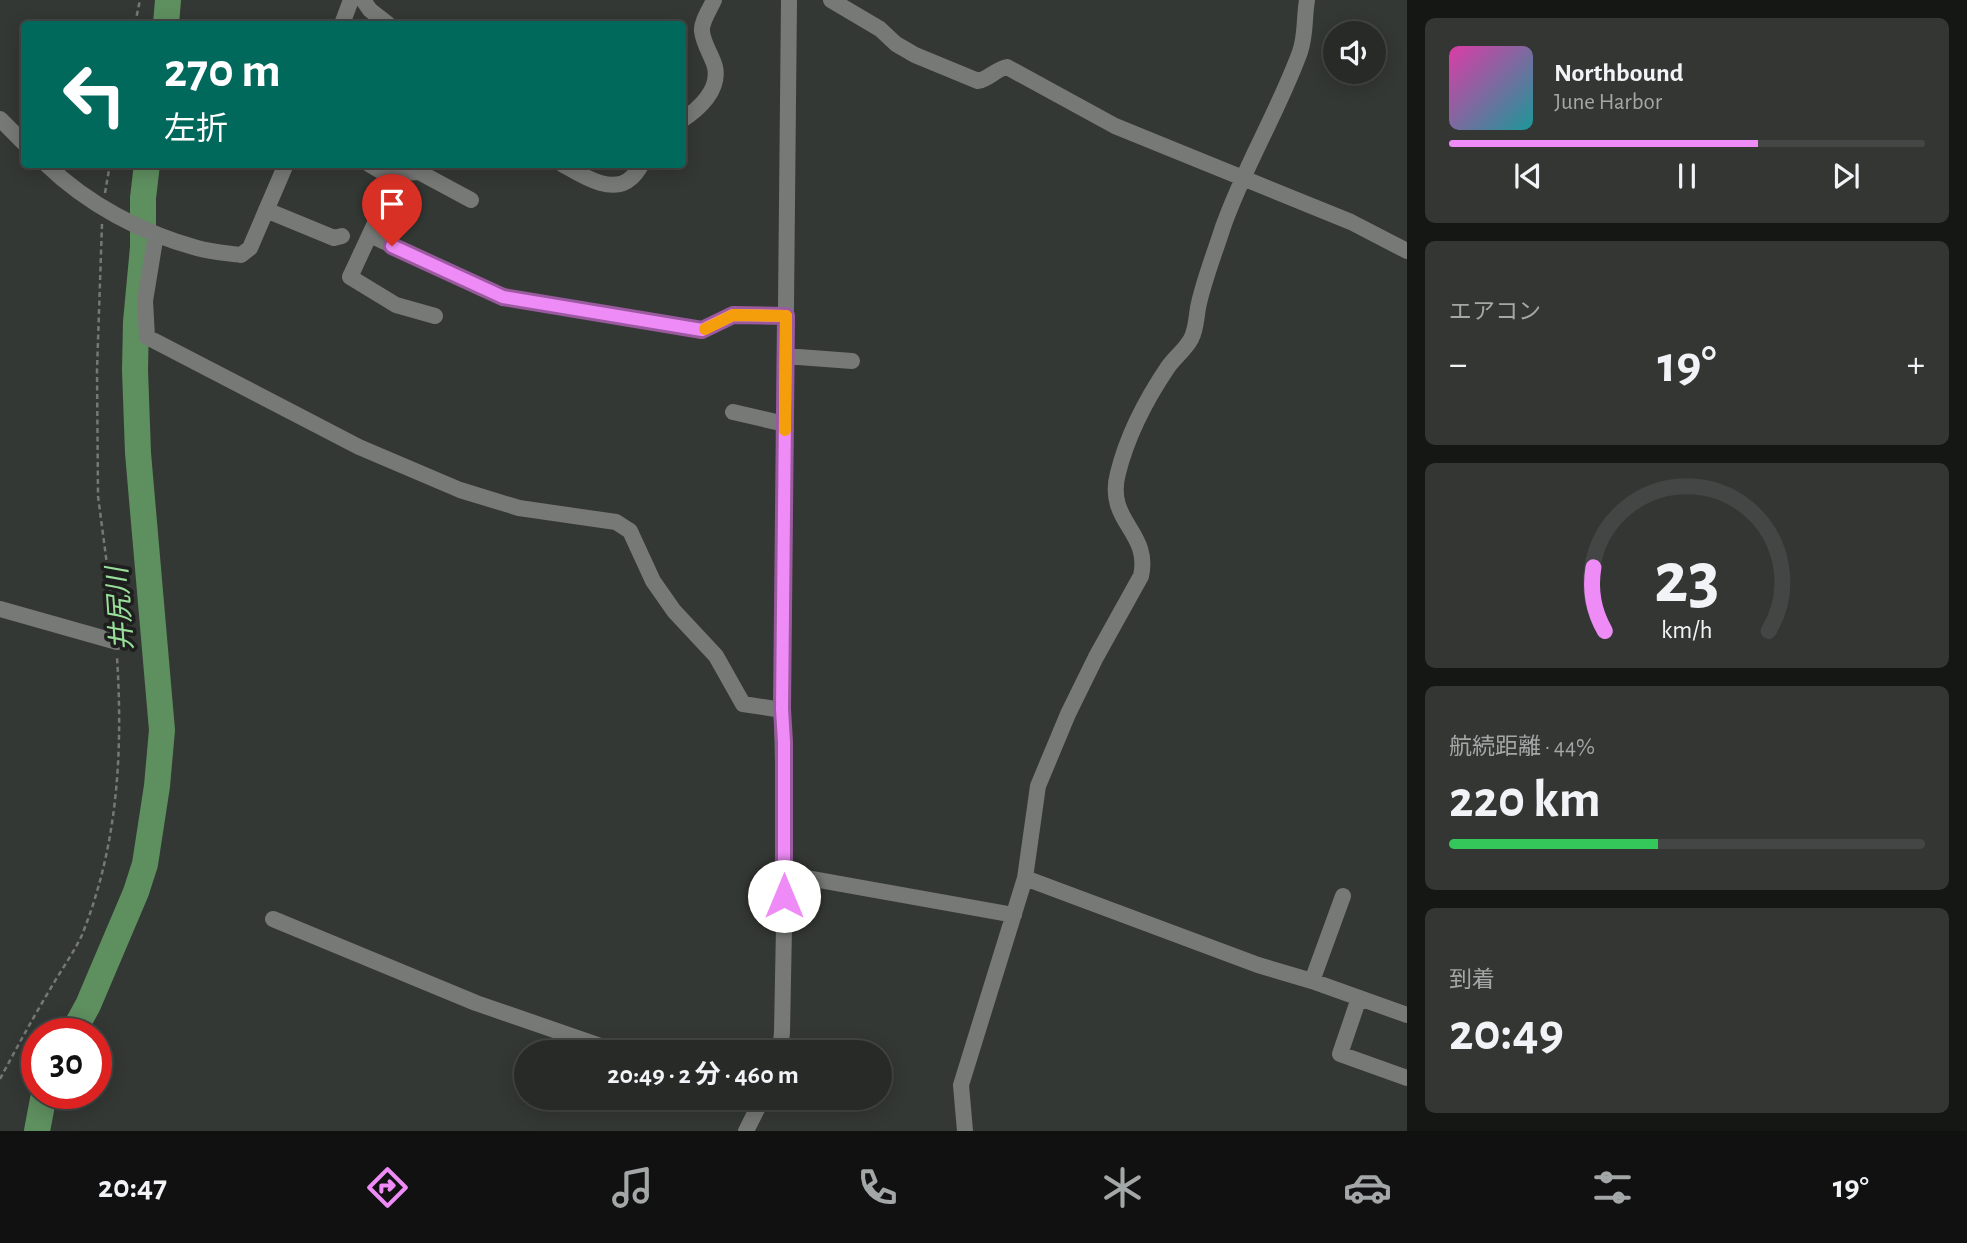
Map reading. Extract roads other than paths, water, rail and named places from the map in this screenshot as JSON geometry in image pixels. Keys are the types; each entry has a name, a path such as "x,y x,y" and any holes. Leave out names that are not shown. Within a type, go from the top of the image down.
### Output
{"street":[{"path":"343,21 351,0"},
{"path":"363,0 370,10 384,21"},
{"path":"686,117 701,107 714,85 715,67 701,28 714,0"},
{"path":"781,1040 785,874 782,709 789,0"},
{"path":"831,0 880,29 896,44 915,55 978,81 987,79 1000,68 1007,67 1115,126 1351,222 1407,251"},
{"path":"965,1131 961,1084 1025,878 1038,786 1096,656 1141,576 1143,552 1123,520 1116,502 1117,474 1146,404 1168,366 1192,338 1208,271 1242,178 1300,51 1307,0"},
{"path":"0,119 21,140"},
{"path":"50,168 102,208 154,233 199,249 241,255 250,248 284,168"},
{"path":"376,168 391,177"},
{"path":"570,168 597,182 615,185 630,180 639,168"},
{"path":"391,177 419,172 471,200"},
{"path":"391,177 384,204 350,277 396,306 435,317"},
{"path":"266,210 334,238 342,236"},
{"path":"154,233 145,301 147,337 359,447 460,490 519,508 616,522 631,531 653,581 674,611 716,656 743,704 782,709"},
{"path":"370,235 503,297 702,330 733,315 786,316"},
{"path":"785,356 852,361"},
{"path":"733,412 785,425"},
{"path":"0,609 117,642"},
{"path":"785,874 1014,915"},
{"path":"1025,878 1258,965 1407,1015"},
{"path":"1312,981 1342,896"},
{"path":"273,919 476,1003 583,1040"},
{"path":"1359,998 1340,1054 1407,1078"},
{"path":"747,1131 758,1110"}],"waterway":[{"name":"井尻川","path":"166,21 168,0"},
{"name":"井尻川","path":"81,1018 136,892 145,864 162,730 138,453 135,370 147,168"},
{"name":"井尻川","path":"37,1131 41,1109"}]}
